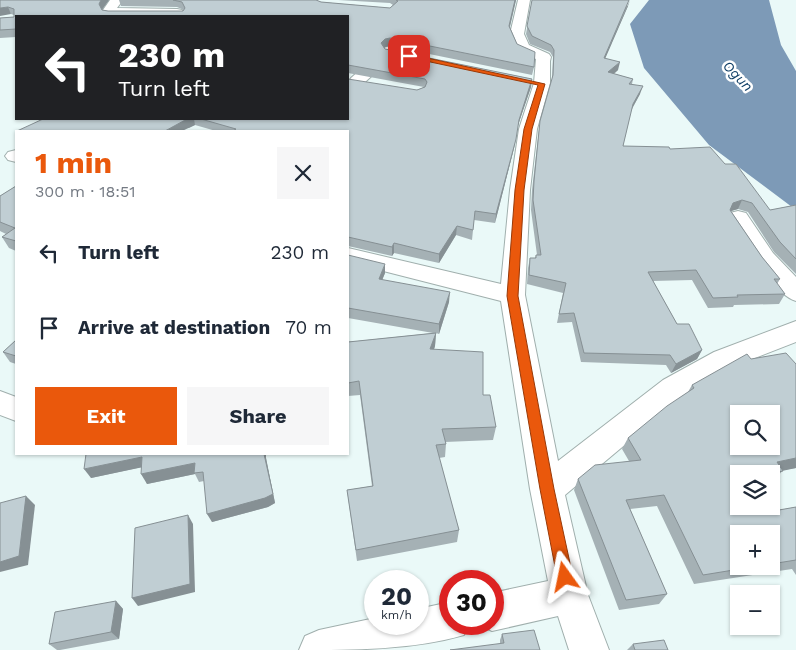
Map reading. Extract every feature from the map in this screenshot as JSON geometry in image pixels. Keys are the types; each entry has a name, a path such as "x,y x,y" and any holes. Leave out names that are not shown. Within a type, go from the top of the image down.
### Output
{"street":[{"path":"117,0 109,10 110,12 167,12 177,13 178,15"},
{"path":"524,0 517,34 522,48 544,57 532,82 520,190 512,296 547,489 569,595 589,650"},
{"path":"352,81 390,52 404,38"},
{"path":"390,52 409,56"},
{"path":"352,81 374,84"},
{"path":"738,218 764,258 796,293"},
{"path":"349,255 512,296"},
{"path":"547,489 673,388 724,359 796,331"},
{"path":"0,403 15,409"},
{"path":"504,609 569,595"},
{"path":"319,650 439,623"}],"water":[{"name":"Ogun","path":"649,0 769,0 781,45 796,71 796,210 709,145 644,68 630,24"}],"building":[{"path":"0,0 101,0 99,4 102,10 108,11 183,11 185,8 182,2 173,0 316,0 390,8 398,1 396,0 515,0 509,26 517,44 535,52 534,67 390,38 385,39 381,43 385,49 532,79 519,120 516,139 496,214 475,211 473,230 457,226 439,254 394,243 392,247 349,237 349,130 234,130 236,129 204,120 349,120 349,79 417,90 425,87 427,82 425,79 349,65 349,15 15,15 15,29 0,30 0,18 14,17 14,9 8,7 0,8"},
{"path":"532,0 629,0 604,58 620,62 608,72 633,79 629,84 643,86 633,104 623,146 669,147 670,149 710,147 725,164 736,164 770,210 796,205 796,259 780,242 752,203 742,200 733,203 730,210 762,257 780,279 774,279 785,294 737,295 738,297 713,298 696,270 648,272 677,324 689,324 702,350 676,364 670,355 584,353 574,313 559,314 566,283 529,275 530,258 536,258 536,255 541,255 533,200 534,181 540,121 553,75 554,50 551,45 532,36 527,26"},
{"path":"41,120 185,120 167,130 19,130"},
{"path":"15,187 15,228 0,222 0,196"},
{"path":"15,228 15,241 2,237"},
{"path":"349,255 385,264 379,279 450,292 439,324 349,308"},
{"path":"436,333 430,349 483,352 483,395 490,395 496,427 442,429 446,444 436,445 459,530 356,550 347,490 373,486 359,381 349,383 349,342"},
{"path":"15,341 15,356 3,352"},
{"path":"786,353 796,364 796,458 777,462 779,465 730,465 730,515 780,515 780,510 796,507 796,560 780,563 780,525 730,525 730,571 703,575 664,495 626,500 667,594 626,600 578,479 595,465 641,460 628,438 667,406 694,388 692,385 747,354 751,359"},
{"path":"86,455 264,455 273,494 265,498 207,514 203,472 194,473 195,463 141,474 142,457 84,469"},
{"path":"26,496 19,556 0,562 0,503"},
{"path":"188,515 190,584 132,598 135,528"},
{"path":"116,601 111,632 49,644 55,612"},
{"path":"534,630 540,650 450,650 504,643 502,635"},
{"path":"664,640 668,650 635,650 633,644"}],"route":[{"path":"409,56 542,84 528,129 520,190 512,296 565,577"}]}
